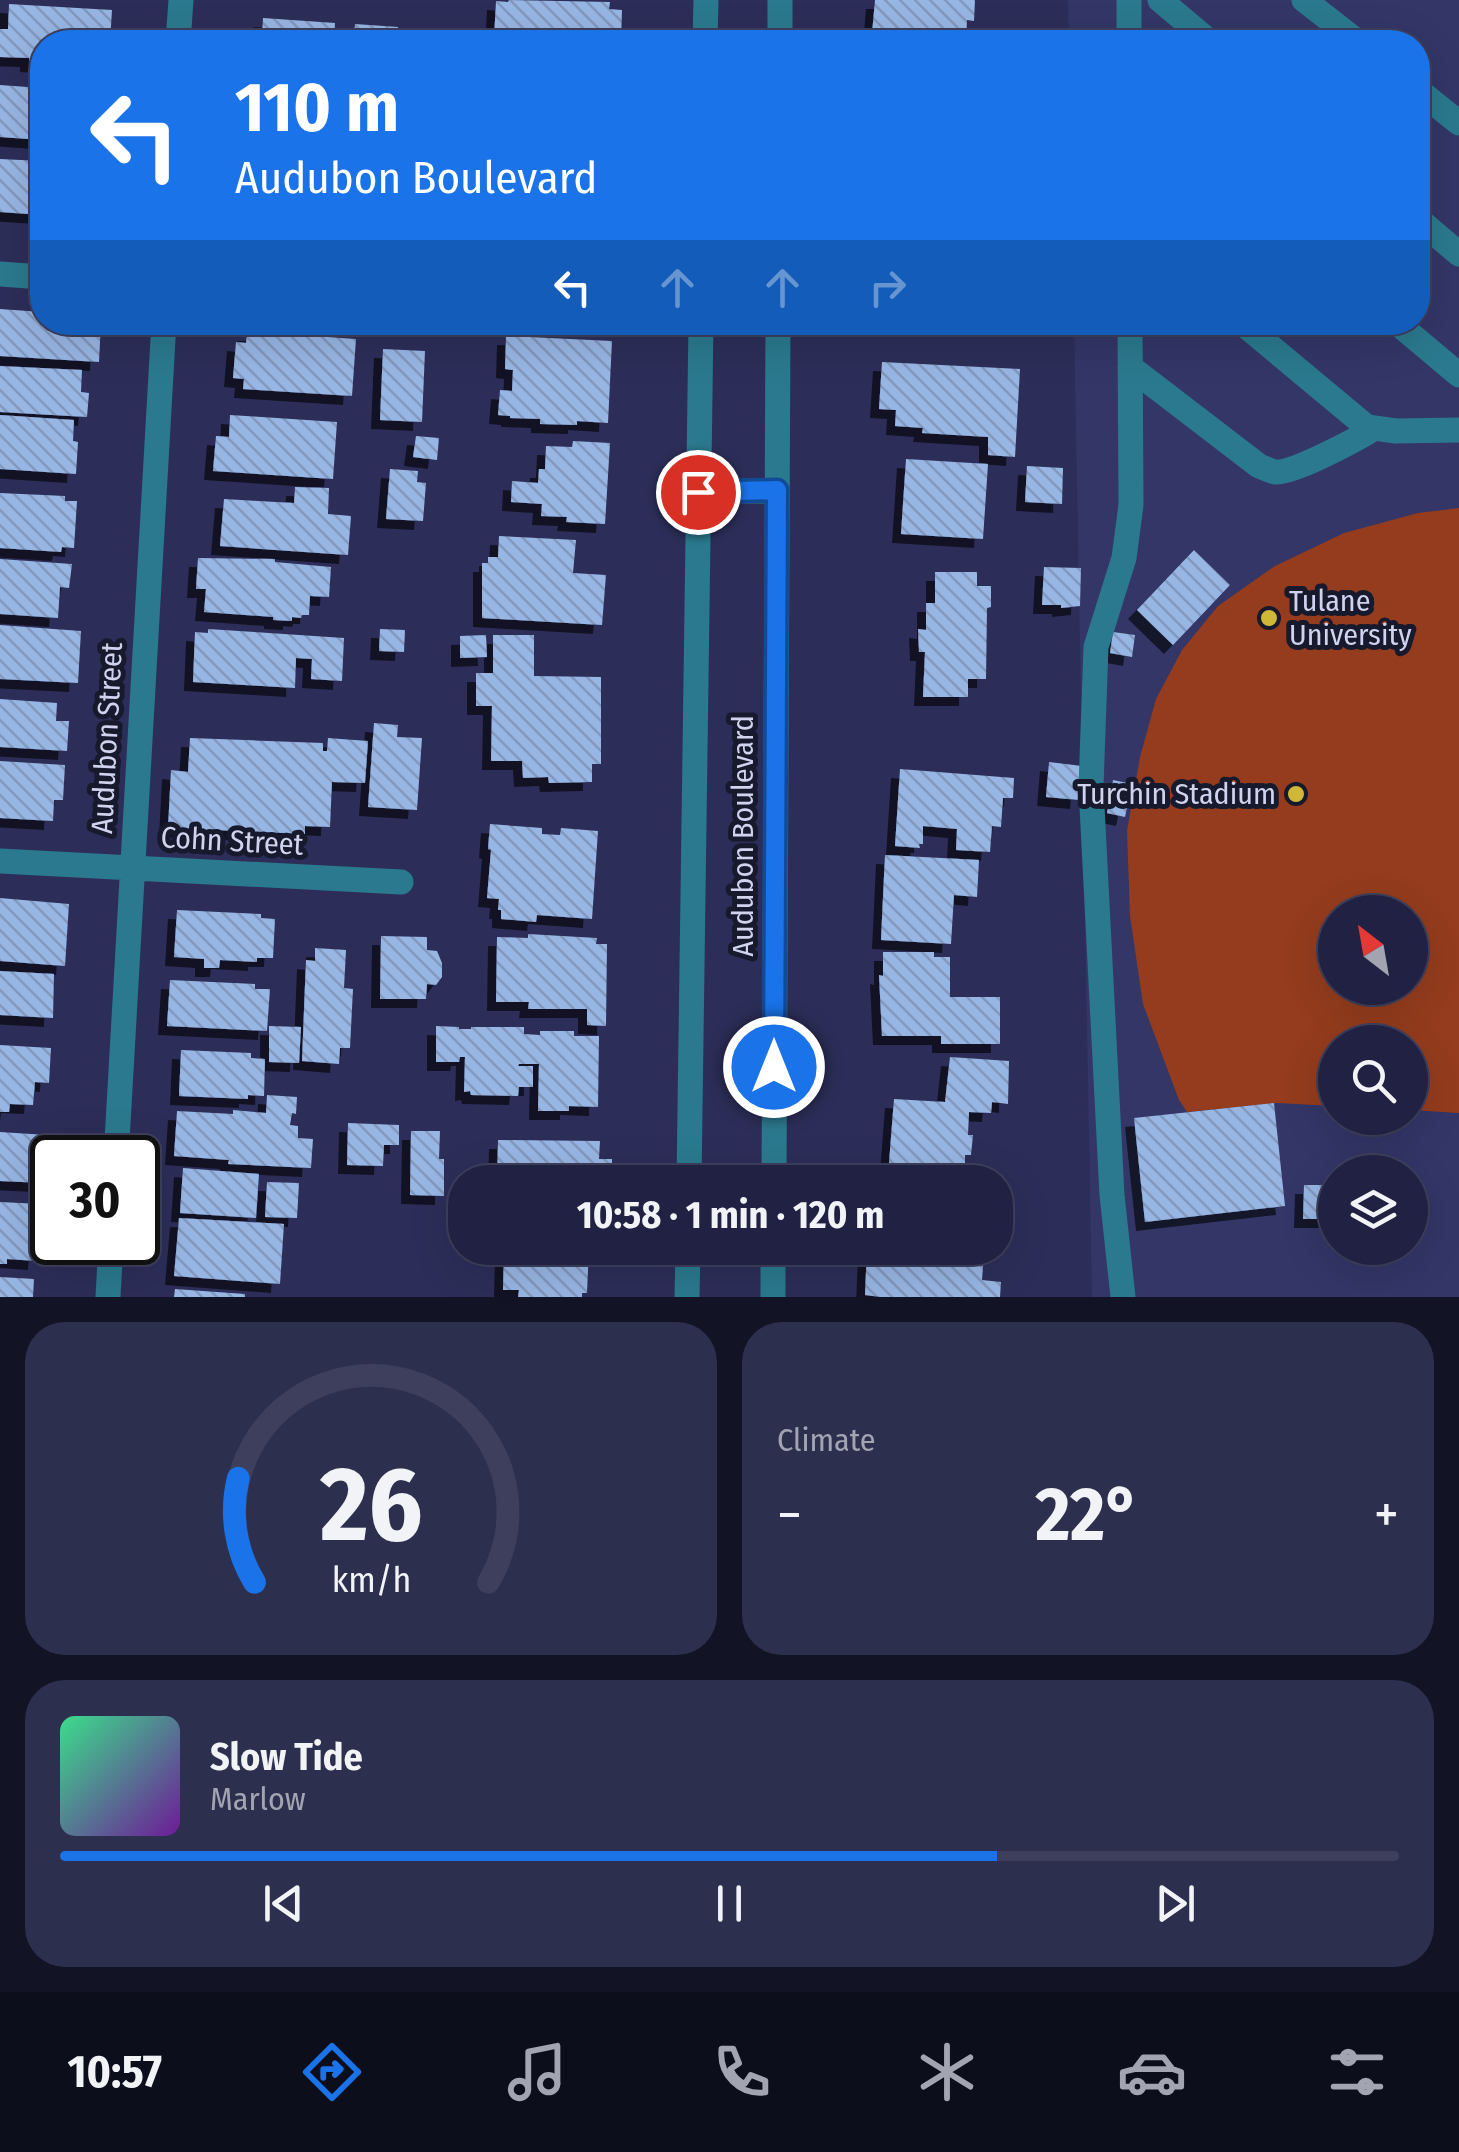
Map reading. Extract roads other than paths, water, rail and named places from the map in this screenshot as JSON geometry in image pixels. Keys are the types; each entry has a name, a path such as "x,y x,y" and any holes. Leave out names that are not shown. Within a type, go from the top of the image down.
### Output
{"street":[{"path":"179,30 181,0"},
{"path":"706,0 706,30"},
{"path":"780,0 780,30"},
{"path":"1129,30 1130,0"},
{"path":"1160,0 1196,30"},
{"path":"1304,0 1343,30"},
{"path":"1430,99 1459,122"},
{"path":"1430,229 1459,254"},
{"path":"0,274 30,276"},
{"name":"Audubon Street","path":"117,1135 163,335"},
{"name":"Audubon Boulevard","path":"689,1165 701,335"},
{"name":"Audubon Boulevard","path":"774,1165 778,335"},
{"path":"1123,1297 1112,1195 1092,787 1096,647 1124,558 1131,505 1130,335"},
{"path":"1258,335 1367,426 1396,431 1459,430"},
{"path":"1411,335 1459,375"},
{"path":"1130,367 1259,466 1277,473 1375,428"},
{"path":"698,492 777,490"},
{"name":"Cohn Street","path":"0,861 401,882"},
{"path":"108,1297 110,1265"},
{"path":"687,1297 688,1265"},
{"path":"773,1265 773,1297"}],"place":[{"name":"Tulane University","path":"1269,618"},
{"name":"Turchin Stadium","path":"1296,794"}]}
